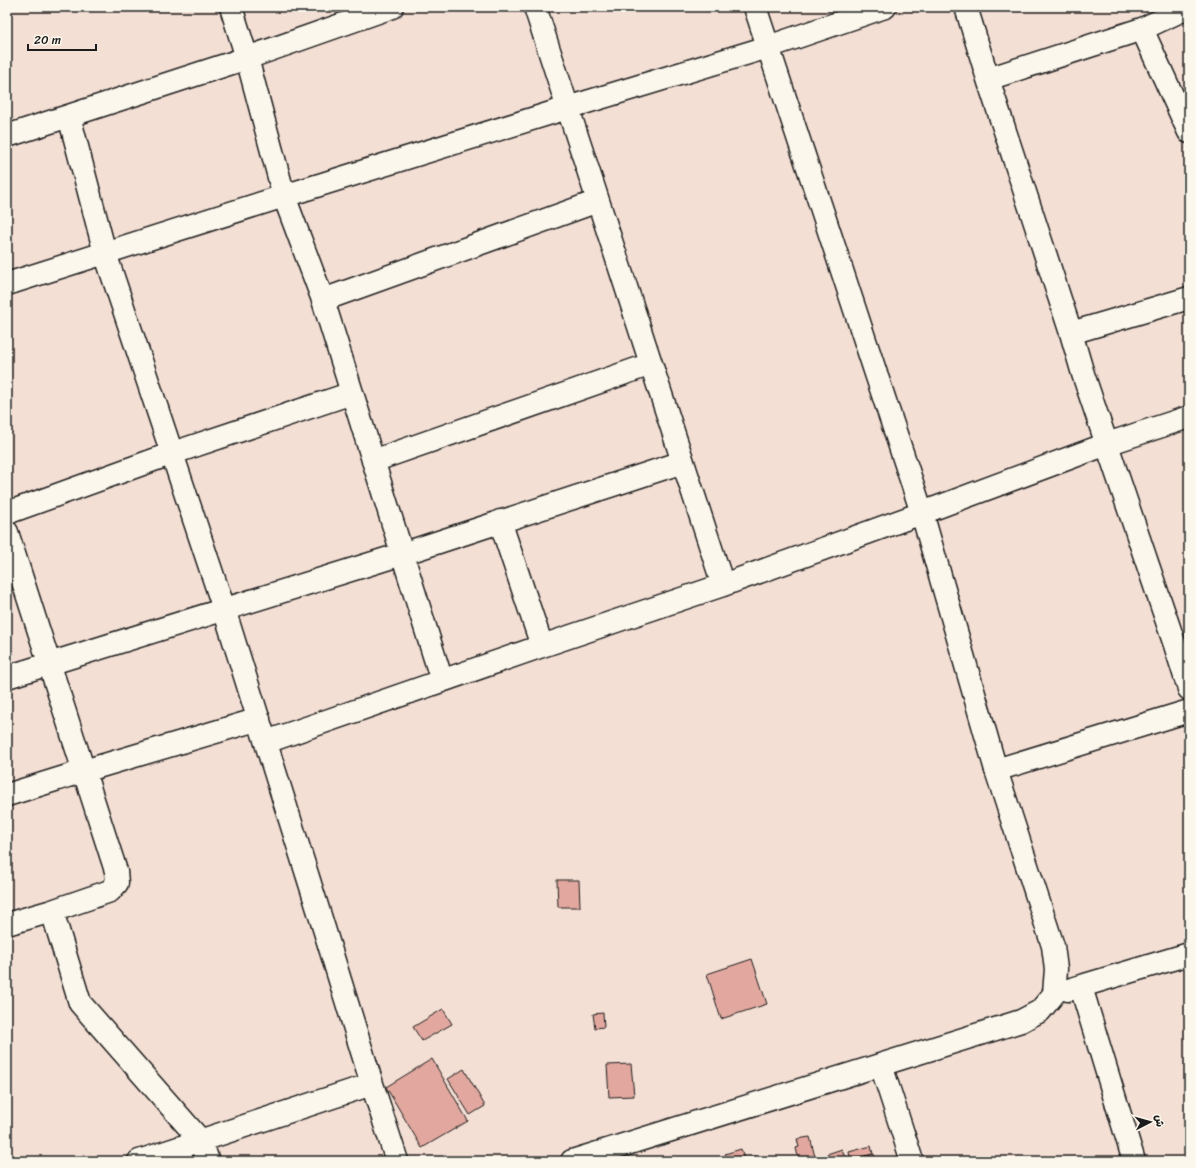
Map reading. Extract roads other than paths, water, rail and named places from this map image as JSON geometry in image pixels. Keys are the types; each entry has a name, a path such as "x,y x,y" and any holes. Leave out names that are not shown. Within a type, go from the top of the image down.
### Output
{"street":[{"path":"231,7 247,58 284,196 323,300 442,681"},
{"path":"7,136 247,58 392,7"},
{"path":"535,7 723,585"},
{"path":"572,1161 1021,1021 1040,1011 1054,994 1056,969 1052,946 996,770 922,513 755,7"},
{"path":"7,284 284,196 768,47 885,7"},
{"path":"966,7 1083,374 1107,444 1182,643 1189,689"},
{"path":"988,79 1142,29 1189,7"},
{"path":"1142,29 1189,132"},
{"path":"69,116 105,252 224,609 397,1161"},
{"path":"323,300 598,201"},
{"path":"1071,333 1189,298"},
{"path":"373,461 651,364"},
{"path":"7,513 173,453 352,393"},
{"path":"266,742 723,585 1107,444 1189,417"},
{"path":"7,677 402,554 683,462"},
{"path":"500,521 542,646"},
{"path":"7,532 116,871 117,883 110,891 52,911 7,924"},
{"path":"996,770 1189,711"},
{"path":"7,795 259,719"},
{"path":"52,911 80,1003 204,1151"},
{"path":"1054,994 1189,954"},
{"path":"1081,987 1134,1161"},
{"path":"881,1064 912,1161"},
{"path":"139,1161 204,1151 372,1084"}]}
